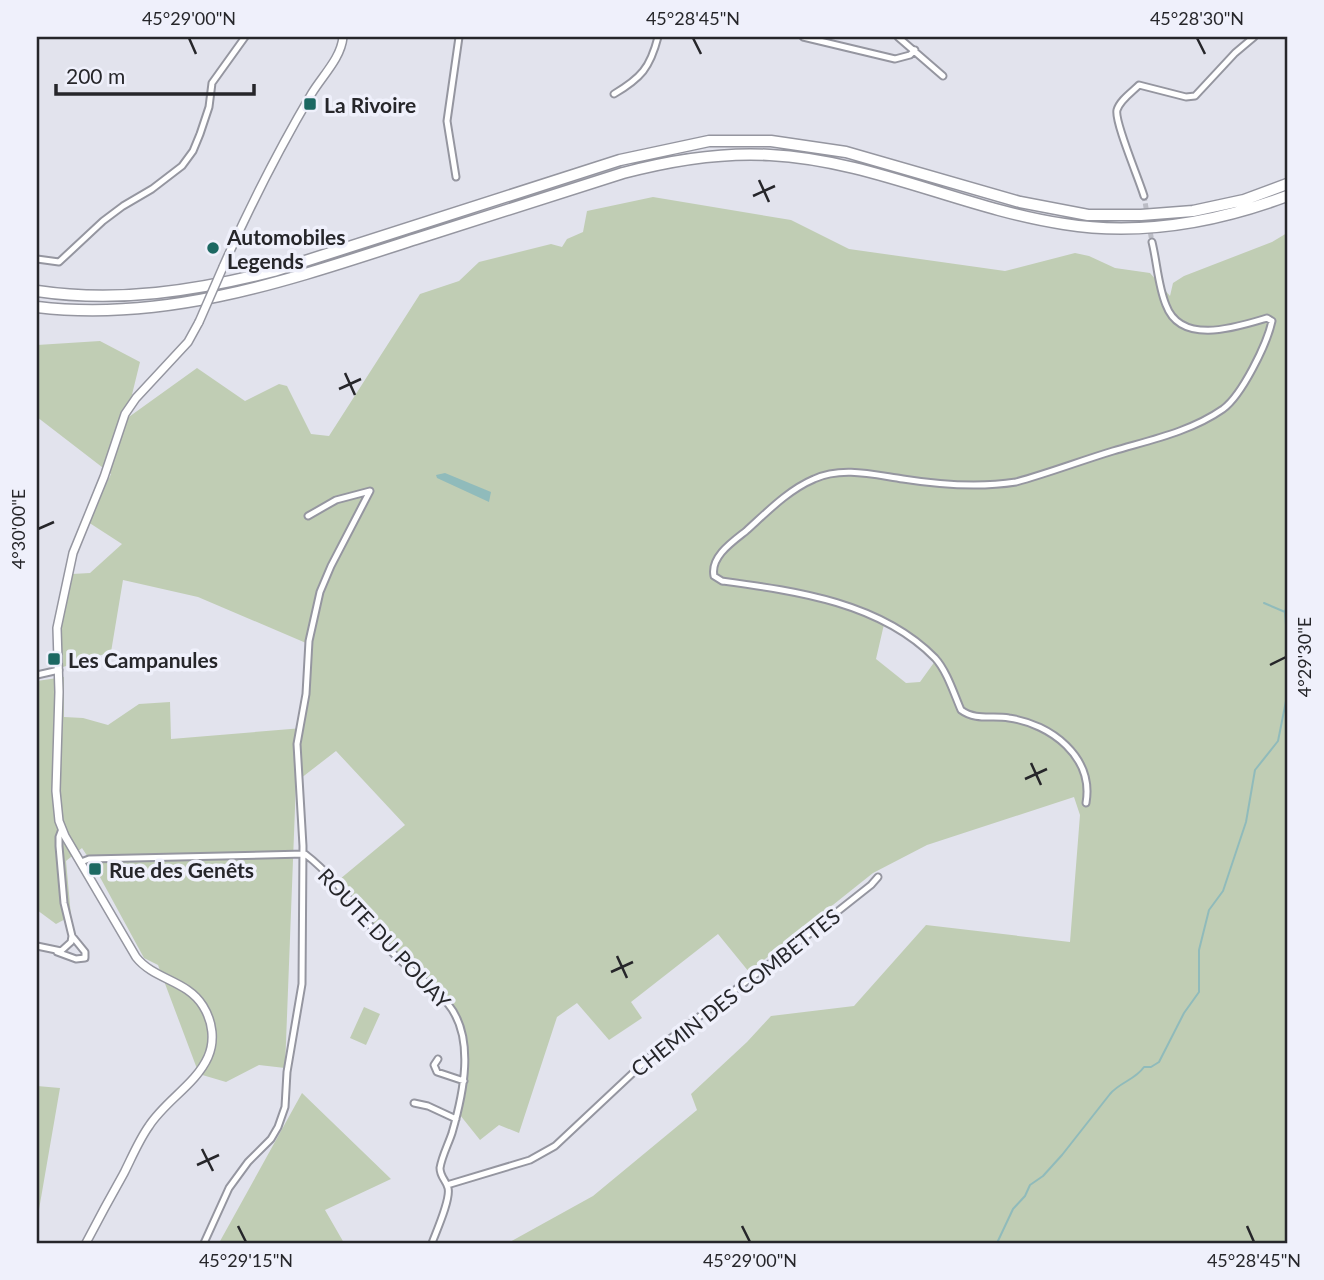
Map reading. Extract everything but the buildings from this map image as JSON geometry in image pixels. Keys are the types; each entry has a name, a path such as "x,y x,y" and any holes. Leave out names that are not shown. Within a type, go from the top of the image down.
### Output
{"highway":[{"path":"37,291 72,296 141,296 225,284 274,271 620,160 709,141 771,141 846,152 1020,202 1088,215 1193,211 1244,200 1287,184"},
{"path":"37,307 117,310 220,298 331,266 624,173 677,160 713,155 771,155 814,160 881,176 1015,215 1088,227 1142,227 1191,222 1248,209 1287,196"}],"main road":[{"path":"86,1243 140,1139 162,1109 202,1068 211,1049 212,1038 208,1016 196,997 178,984 149,971 136,957 62,829 56,790 59,670 57,628 73,553 104,477 125,414 136,397 188,342 200,322 259,192 313,92 338,55 343,37"}],"street":[{"path":"37,259 59,262 103,221 182,166 193,151 208,113 212,83 245,37"},
{"path":"456,177 447,121 458,37"},
{"path":"614,94 636,80 646,69 658,37"},
{"path":"803,37 895,59 910,55 915,50"},
{"path":"898,37 943,76"},
{"path":"1144,196 1118,126 1117,110 1122,102 1139,85 1186,97 1195,96 1235,53 1254,37"},
{"path":"1086,803 1088,792 1084,774 1076,755 1062,740 1013,718 968,715 961,710 936,659 912,639 882,621 854,609 782,589 722,582 714,576 712,569 715,561 732,543 764,515 795,490 823,475 876,474 953,485 1016,482 1173,434 1225,408 1251,369 1268,337 1272,321 1267,318 1224,330 1201,331 1176,321 1165,304 1153,242"},
{"path":"204,1243 229,1188 248,1162 271,1139 285,1107 287,1072 302,985 302,854 297,744 306,694 311,633 320,592 370,491 336,500 308,516"},
{"path":"37,675 59,670"},
{"path":"37,946 76,959 85,958 85,953 72,936 64,903 59,846 62,829"},
{"name":"ROUTE DU POUAY","path":"81,862 89,859 308,856 347,896 389,949 450,1006 460,1027 464,1081 456,1119 440,1168 448,1195 432,1243"},
{"name":"CHEMIN DES COMBETTES","path":"447,1185 530,1160 555,1146 667,1041 804,938 878,877"},
{"path":"57,952 65,950 72,936"},
{"path":"438,1059 434,1067 437,1072 464,1081"},
{"path":"414,1103 428,1106 456,1119"}],"shaded area":[{"path":"653,197 791,220 849,249 1005,271 1075,253 1089,256 1115,268 1150,273 1170,296 1173,283 1184,276 1272,242 1287,233 1287,1243 508,1243 593,1196 697,1110 691,1094 771,1016 854,1006 926,925 1070,942 1080,815 1074,797 927,845 873,873 749,972 718,934 631,1002 642,1018 609,1040 577,1003 557,1017 519,1133 499,1125 480,1140 460,1115 466,1053 460,1022 454,1008 439,990 386,941 340,879 405,825 336,751 296,782 285,1068 259,1065 226,1082 199,1074 158,965 144,958 82,848 66,861 71,916 56,924 37,910 37,681 64,677 64,717 83,718 108,725 139,704 170,702 171,739 303,728 313,646 198,597 123,580 111,652 63,667 60,628 72,574 90,573 122,544 88,522 111,474 37,417 37,345 100,341 140,362 126,419 197,368 245,401 279,384 287,386 311,434 329,436 420,294 459,281 479,262 551,244 562,247 567,239 583,232 587,211","holes":["885,620 938,657 920,682 906,683 876,659"]},
{"path":"445,473 491,492 489,502 437,478 436,475"},
{"path":"364,1007 380,1014 366,1045 350,1038"},
{"path":"37,1086 60,1088 37,1221"},
{"path":"302,1093 391,1179 325,1210 344,1243 219,1243"}],"waterway":[{"path":"1264,603 1285,612"},
{"path":"1287,605 1287,638"},
{"path":"997,1243 1013,1209 1025,1196 1030,1185 1043,1176 1062,1155 1110,1094 1144,1067 1151,1067 1159,1062 1184,1013 1199,992 1199,950 1209,910 1223,891 1246,822 1255,770 1278,741 1287,696"}],"tunnel":[{"path":"1144,196 1152,242"}],"place":[{"name":"La Rivoire","path":"310,104"},
{"name":"Automobiles Legends","path":"213,248"},
{"name":"Les Campanules","path":"54,659"},
{"name":"Rue des Genêts","path":"95,869"}]}
